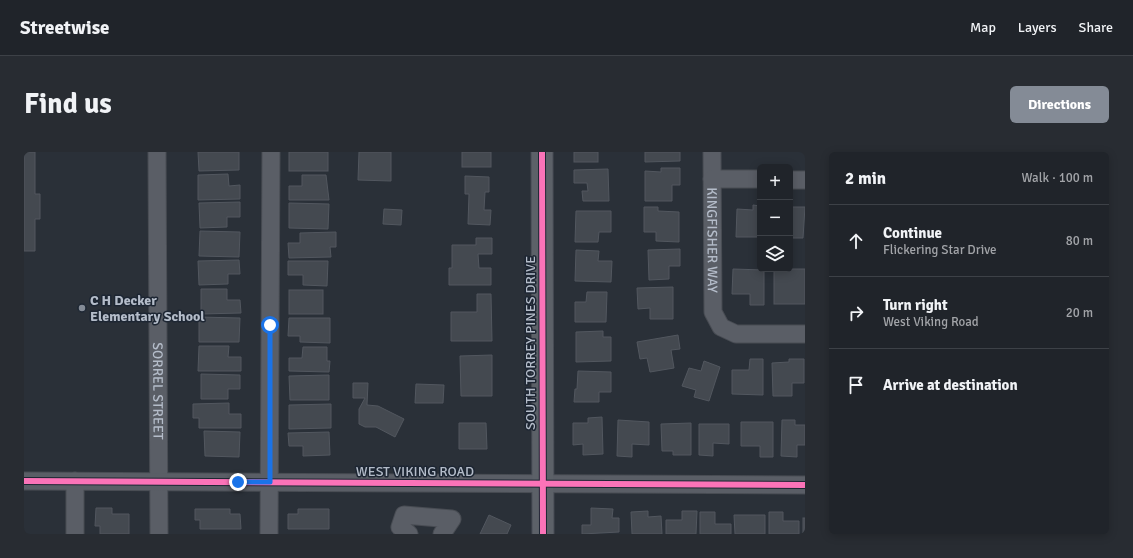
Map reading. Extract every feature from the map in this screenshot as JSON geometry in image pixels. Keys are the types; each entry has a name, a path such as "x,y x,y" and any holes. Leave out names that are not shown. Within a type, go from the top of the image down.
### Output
{"main road":[{"name":"SOUTH TORREY PINES DRIVE","path":"542,152 543,534"}],"street":[{"name":"SORREL STREET","path":"157,152 158,534"},
{"path":"269,534 271,152"},
{"name":"KINGFISHER WAY","path":"712,152 713,312 721,327 736,334 805,334"},
{"path":"712,179 757,179"},
{"path":"793,180 805,180"},
{"name":"WEST VIKING ROAD","path":"24,481 805,485"},
{"path":"75,481 75,534"},
{"path":"409,534 400,527 404,515 452,519 442,534"}],"building":[{"path":"24,152 35,152 35,194 40,194 40,219 35,219 35,251 24,251"},
{"path":"198,152 239,152 239,170 199,171"},
{"path":"289,152 328,152 328,171 289,171"},
{"path":"359,152 391,152 391,181 358,180"},
{"path":"462,152 491,152 491,167 462,167"},
{"path":"574,152 598,152 598,162 574,162"},
{"path":"645,152 680,152 680,161 645,162"},
{"path":"661,168 680,168 680,185 672,185 672,201 645,201 645,171 661,172"},
{"path":"608,169 609,201 583,201 582,191 588,191 587,183 574,183 574,170"},
{"path":"228,174 229,186 240,185 240,199 198,200 198,175"},
{"path":"302,175 326,175 329,200 289,200 289,186 302,186"},
{"path":"465,176 489,177 489,192 485,192 484,210 491,210 490,225 468,224 469,194 465,194"},
{"path":"240,202 240,217 227,217 227,227 200,228 199,203"},
{"path":"289,203 329,204 328,229 289,228"},
{"path":"753,205 757,206 757,237 736,237 737,209 753,210"},
{"path":"644,207 658,207 658,211 679,212 679,242 656,241 656,232 644,232"},
{"path":"793,207 805,207 803,238 793,238"},
{"path":"384,209 402,210 401,225 383,224"},
{"path":"576,211 611,211 611,232 599,232 598,242 575,242"},
{"path":"200,231 240,232 239,257 199,256"},
{"path":"336,232 336,247 330,247 331,257 289,258 288,243 300,243 300,233"},
{"path":"476,238 492,238 492,254 478,254 479,268 491,268 491,285 449,285 449,268 452,268 452,245 476,245"},
{"path":"680,249 680,266 669,266 669,279 649,280 648,250"},
{"path":"576,250 599,251 598,261 612,261 611,282 575,281"},
{"path":"239,260 240,274 228,274 228,284 199,285 198,261"},
{"path":"288,261 328,261 327,286 303,285 303,275 288,275"},
{"path":"733,269 757,270 757,272 764,272 764,305 750,305 750,294 732,294"},
{"path":"793,269 805,269 805,304 774,304 774,272 793,272"},
{"path":"673,287 673,319 650,319 650,308 638,309 637,288"},
{"path":"201,289 227,289 227,300 240,300 241,313 201,314"},
{"path":"289,290 323,290 323,314 289,314"},
{"path":"587,292 607,292 606,322 575,322 575,302 586,302"},
{"path":"477,294 491,294 492,341 451,341 451,312 477,312"},
{"path":"199,317 240,318 239,342 199,342"},
{"path":"289,318 330,318 330,343 300,342 300,336 288,336"},
{"path":"603,331 603,337 611,337 611,361 576,362 576,332"},
{"path":"678,335 680,349 671,350 674,368 650,372 647,358 640,359 637,342"},
{"path":"199,346 229,346 228,357 241,357 241,371 198,371"},
{"path":"303,347 327,347 327,361 330,361 329,372 289,371 289,358 302,358"},
{"path":"492,355 492,396 461,396 460,356"},
{"path":"750,359 763,359 763,395 732,394 732,370 749,370"},
{"path":"789,359 804,359 804,383 792,383 792,396 773,396 772,363 789,362"},
{"path":"704,361 720,367 709,401 694,397 696,390 682,386 689,368 701,371"},
{"path":"578,371 611,372 611,392 599,392 599,402 574,402 575,389 577,389"},
{"path":"201,374 240,375 240,389 228,389 228,399 201,399"},
{"path":"329,375 329,400 290,400 289,376"},
{"path":"353,383 368,383 367,405 378,406 404,419 395,437 376,427 365,427 359,424 359,409 365,398 353,398"},
{"path":"416,384 444,385 443,403 415,403"},
{"path":"229,403 229,414 241,414 241,428 199,428 199,418 193,418 193,404"},
{"path":"331,404 331,428 289,429 289,405"},
{"path":"602,417 603,454 583,455 583,444 573,445 573,423 588,423 588,418"},
{"path":"618,420 649,422 649,445 632,444 632,457 617,456"},
{"path":"782,420 795,420 795,425 805,425 805,445 797,445 797,457 781,456"},
{"path":"741,422 773,422 773,457 760,457 760,446 741,446"},
{"path":"459,423 486,423 487,449 459,449"},
{"path":"691,423 691,455 673,455 673,451 662,451 661,424"},
{"path":"699,424 729,424 729,444 713,443 713,456 699,455"},
{"path":"204,431 240,432 239,457 205,456"},
{"path":"329,432 330,455 303,456 303,446 289,446 288,433"},
{"path":"96,508 112,508 112,514 129,514 129,534 100,534 100,526 95,526"},
{"path":"591,508 613,509 612,518 619,518 619,532 582,534 582,525 591,525"},
{"path":"195,509 230,509 230,514 240,514 241,529 200,529 200,520 195,520"},
{"path":"298,509 329,509 329,529 288,529 288,514 298,514"},
{"path":"648,511 648,517 661,516 662,534 632,534 631,512"},
{"path":"682,511 697,511 696,534 666,534 666,520 682,520"},
{"path":"700,512 715,512 715,524 731,524 731,534 700,534"},
{"path":"769,512 783,512 783,521 799,521 799,534 769,534"},
{"path":"489,515 511,525 507,534 480,534"},
{"path":"734,515 765,515 765,534 735,534"},
{"path":"803,518 805,518 805,534 803,534"}],"cycle path":[{"path":"542,152 543,534"},
{"path":"24,481 805,485"}],"place":[{"name":"C H Decker Elementary School","path":"82,308"}],"route":[{"path":"238,482 270,482 270,325"}]}
